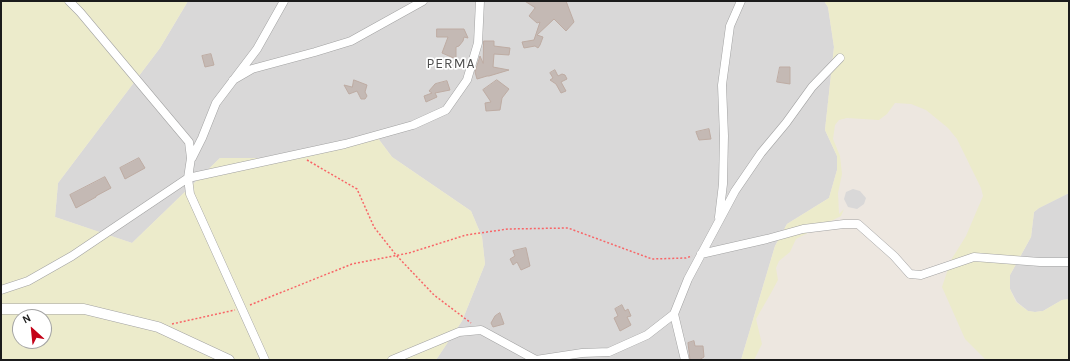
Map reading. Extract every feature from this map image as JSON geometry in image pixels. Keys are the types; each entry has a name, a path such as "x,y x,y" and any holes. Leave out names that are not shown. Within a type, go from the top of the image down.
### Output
{"street":[{"path":"69,1 80,12 189,142 191,158 188,178 190,194 265,360"},
{"path":"191,158 202,138 216,103 257,49 284,1"},
{"path":"233,80 252,69 351,41 423,1"},
{"path":"1,290 28,281 72,256 188,178 345,144 413,125 446,110 467,80 478,43 480,1"},
{"path":"718,221 724,184 722,85 730,26 741,1"},
{"path":"392,360 459,332 480,330 536,360 582,353 609,352 647,335 674,314 700,254 735,191 812,87 840,58"},
{"path":"700,254 767,240 803,230 844,224 858,224 894,256 910,274 921,275 974,258 1040,262 1069,262"},
{"path":"1,309 84,309 158,327 229,360"},
{"path":"674,314 685,360"}],"path":[{"path":"297,154 357,189 374,227 396,255 434,295 480,330"},
{"path":"158,327 241,309 352,264 408,253 466,235 508,229 568,228 652,259 686,258 700,254"}],"shaded area":[{"path":"188,1 824,1 828,7 834,47 825,130 837,156 837,170 829,198 787,224 775,246 741,360 436,360 462,321 485,264 482,237 471,211 392,157 374,133 273,158 220,158 132,243 55,217 58,183 160,48"},
{"path":"853,189 860,191 866,198 864,204 857,209 848,207 844,199 846,192"},
{"path":"1069,193 1069,299 1062,300 1043,311 1028,311 1017,302 1010,289 1010,275 1031,237 1034,212"}],"green space":[{"path":"1,1 188,1 160,48 58,183 55,217 132,243 220,158 273,158 374,133 392,157 471,211 482,237 485,264 462,321 436,360 1,360"},
{"path":"824,1 1069,1 1069,193 1034,212 1031,237 1010,275 1010,289 1016,302 1028,311 1043,311 1062,300 1069,299 1069,360 985,359 965,339 942,287 951,260 966,236 983,196 981,188 957,139 948,128 926,110 911,104 895,103 887,114 879,120 847,118 839,120 835,125 833,139 840,156 842,174 838,193 839,214 844,209 841,216 796,239 790,252 779,261 776,268 778,280 756,319 762,344 754,360 741,360 775,246 787,224 829,198 837,170 837,156 825,130 834,47 828,7"}],"building":[{"path":"525,1 566,1 574,22 566,31 554,19 537,35 543,37 538,48 535,46 524,48 522,42 534,40 540,22 537,23 529,16 535,8"},
{"path":"437,29 464,29 468,38 464,37 459,46 456,47 456,59 442,53 448,37 437,37"},
{"path":"484,41 494,41 494,46 510,48 509,55 494,54 493,67 509,70 477,79 475,72 480,56 483,63"},
{"path":"211,54 214,65 205,67 202,56"},
{"path":"780,67 790,67 790,84 777,82"},
{"path":"555,70 558,76 562,74 565,75 567,79 561,82 566,91 561,93 556,84 550,80 553,78 550,73"},
{"path":"354,80 367,85 365,92 367,96 365,99 361,99 357,91 349,94 344,85 352,87"},
{"path":"497,80 509,89 502,98 500,110 486,111 485,103 491,102 483,90"},
{"path":"447,81 450,90 435,93 437,97 426,102 424,96 432,93 429,91 435,84"},
{"path":"709,129 711,139 699,140 696,132"},
{"path":"139,158 145,168 125,179 120,168"},
{"path":"105,177 111,188 76,208 70,195"},
{"path":"526,248 530,266 521,270 517,262 513,265 510,259 515,256 513,251"},
{"path":"622,305 625,311 628,309 631,316 627,317 631,325 620,331 614,318 618,316 615,309"},
{"path":"500,313 504,324 493,327 491,323 495,316"},
{"path":"694,341 695,346 703,346 704,357 699,360 690,360 688,343"}],"district":[{"name":"PERMA","path":"451,64"}]}
